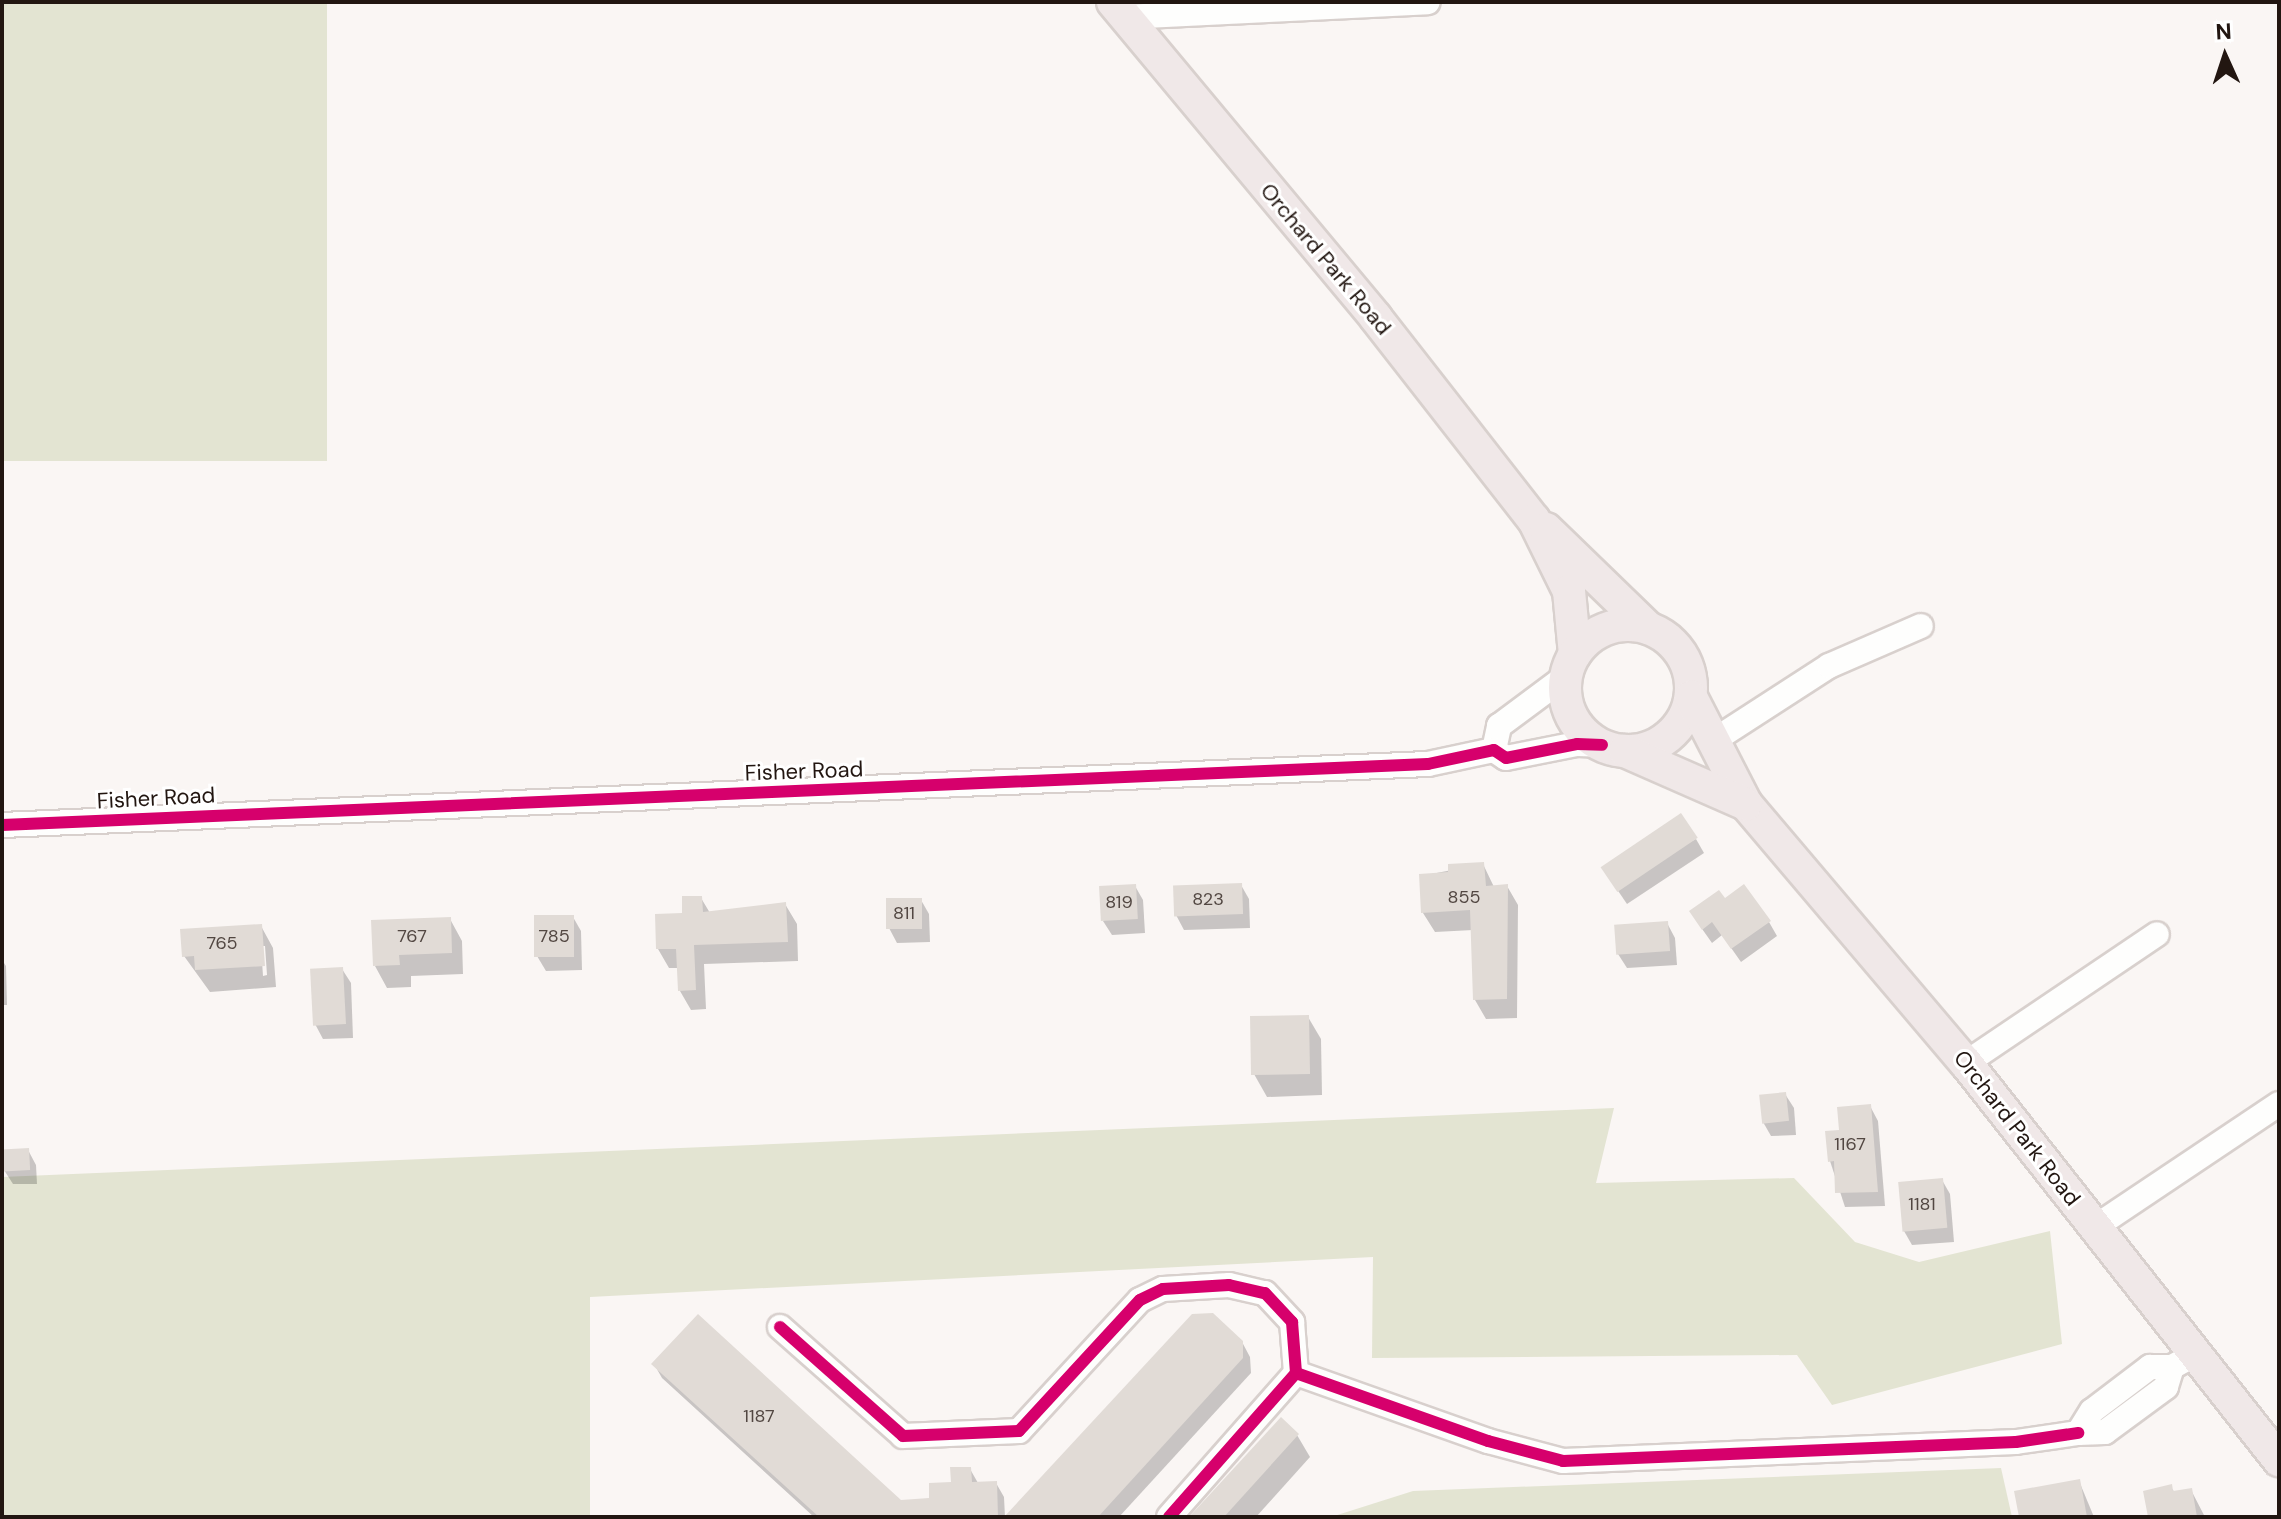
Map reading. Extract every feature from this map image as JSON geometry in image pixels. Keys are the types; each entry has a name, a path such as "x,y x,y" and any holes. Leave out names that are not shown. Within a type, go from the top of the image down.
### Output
{"main road":[{"name":"Orchard Park Road","path":"1119,9 1376,318 1534,520 1588,566 1648,628"},
{"name":"Orchard Park Road","path":"1534,520 1569,591 1571,665"},
{"path":"1611,627 1648,628 1670,640 1683,656 1691,697 1672,734 1655,746 1613,748 1578,728 1568,710 1571,665 1592,636 1611,627"},
{"name":"Orchard Park Road","path":"1691,697 1746,804 1966,1063 2095,1227 2184,1361 2279,1460"},
{"name":"Orchard Park Road","path":"1613,748 1746,804"}],"street":[{"path":"1119,9 1428,2"},
{"path":"1713,741 1829,666 1921,626"},
{"path":"1494,750 1499,726 1571,665"},
{"name":"Fisher Road","path":"2,825 1428,764 1494,750 1506,758 1577,744 1613,748"},
{"path":"1966,1063 2157,934"},
{"path":"2095,1227 2279,1104"},
{"path":"780,1327 903,1436 1019,1431 1140,1300 1163,1289 1229,1285 1265,1293 1292,1322 1296,1373 1169,1517"},
{"path":"1296,1373 1488,1441 1563,1461 2016,1442 2078,1433 2092,1411 2150,1367 2184,1361"}],"green space":[{"path":"2,2 327,2 327,461 2,461"},
{"path":"1614,1108 1596,1183 1794,1178 1855,1242 1919,1262 2050,1231 2062,1344 1832,1405 1797,1355 1372,1358 1373,1257 590,1297 590,1517 2,1517 2,1177"},
{"path":"2001,1468 2012,1517 1331,1517 1413,1491"}],"building":[{"path":"1681,813 1698,838 1617,892 1601,867"},
{"path":"1484,862 1486,886 1508,884 1507,999 1473,1000 1470,910 1421,913 1419,874 1448,872 1448,864"},
{"path":"1242,883 1243,914 1174,916 1173,885"},
{"path":"1136,884 1138,919 1101,921 1099,886"},
{"path":"1744,884 1771,921 1731,949 1712,922 1702,930 1689,911 1719,890 1725,898"},
{"path":"682,896 702,896 703,912 786,902 788,942 694,945 696,990 678,991 676,949 656,949 655,914 682,913"},
{"path":"886,898 922,898 922,929 886,929"},
{"path":"534,915 574,915 574,957 534,957"},
{"path":"451,917 452,953 399,955 400,965 373,966 371,920"},
{"path":"1668,921 1670,951 1616,955 1614,925"},
{"path":"262,924 265,966 195,970 194,956 182,957 180,929"},
{"path":"343,967 346,1024 313,1026 310,969"},
{"path":"1309,1015 1310,1074 1251,1075 1250,1016"},
{"path":"1786,1092 1789,1121 1762,1124 1759,1095"},
{"path":"1871,1104 1878,1192 1835,1193 1834,1161 1828,1162 1825,1131 1839,1130 1837,1107"},
{"path":"29,1148 30,1170 3,1171 2,1149"},
{"path":"1943,1178 1947,1228 1903,1232 1898,1182"},
{"path":"1213,1313 1243,1341 1243,1358 1098,1517 1004,1517 1192,1314"},
{"path":"698,1314 901,1500 929,1498 929,1483 951,1482 950,1467 971,1467 972,1482 997,1481 998,1517 819,1517 651,1364"},
{"path":"1281,1417 1299,1434 1224,1517 1189,1517"},
{"path":"2080,1479 2087,1517 2019,1517 2014,1491"},
{"path":"2172,1484 2173,1491 2192,1488 2197,1517 2148,1517 2143,1491"}],"cycle path":[{"path":"2,825 1428,764 1494,750 1506,758 1577,744 1602,745"},
{"path":"780,1327 903,1436 1019,1431 1140,1300 1163,1289 1229,1285 1265,1293 1292,1322 1296,1373 1169,1517"},
{"path":"1296,1373 1488,1441 1563,1461 2016,1442 2078,1433"}]}
